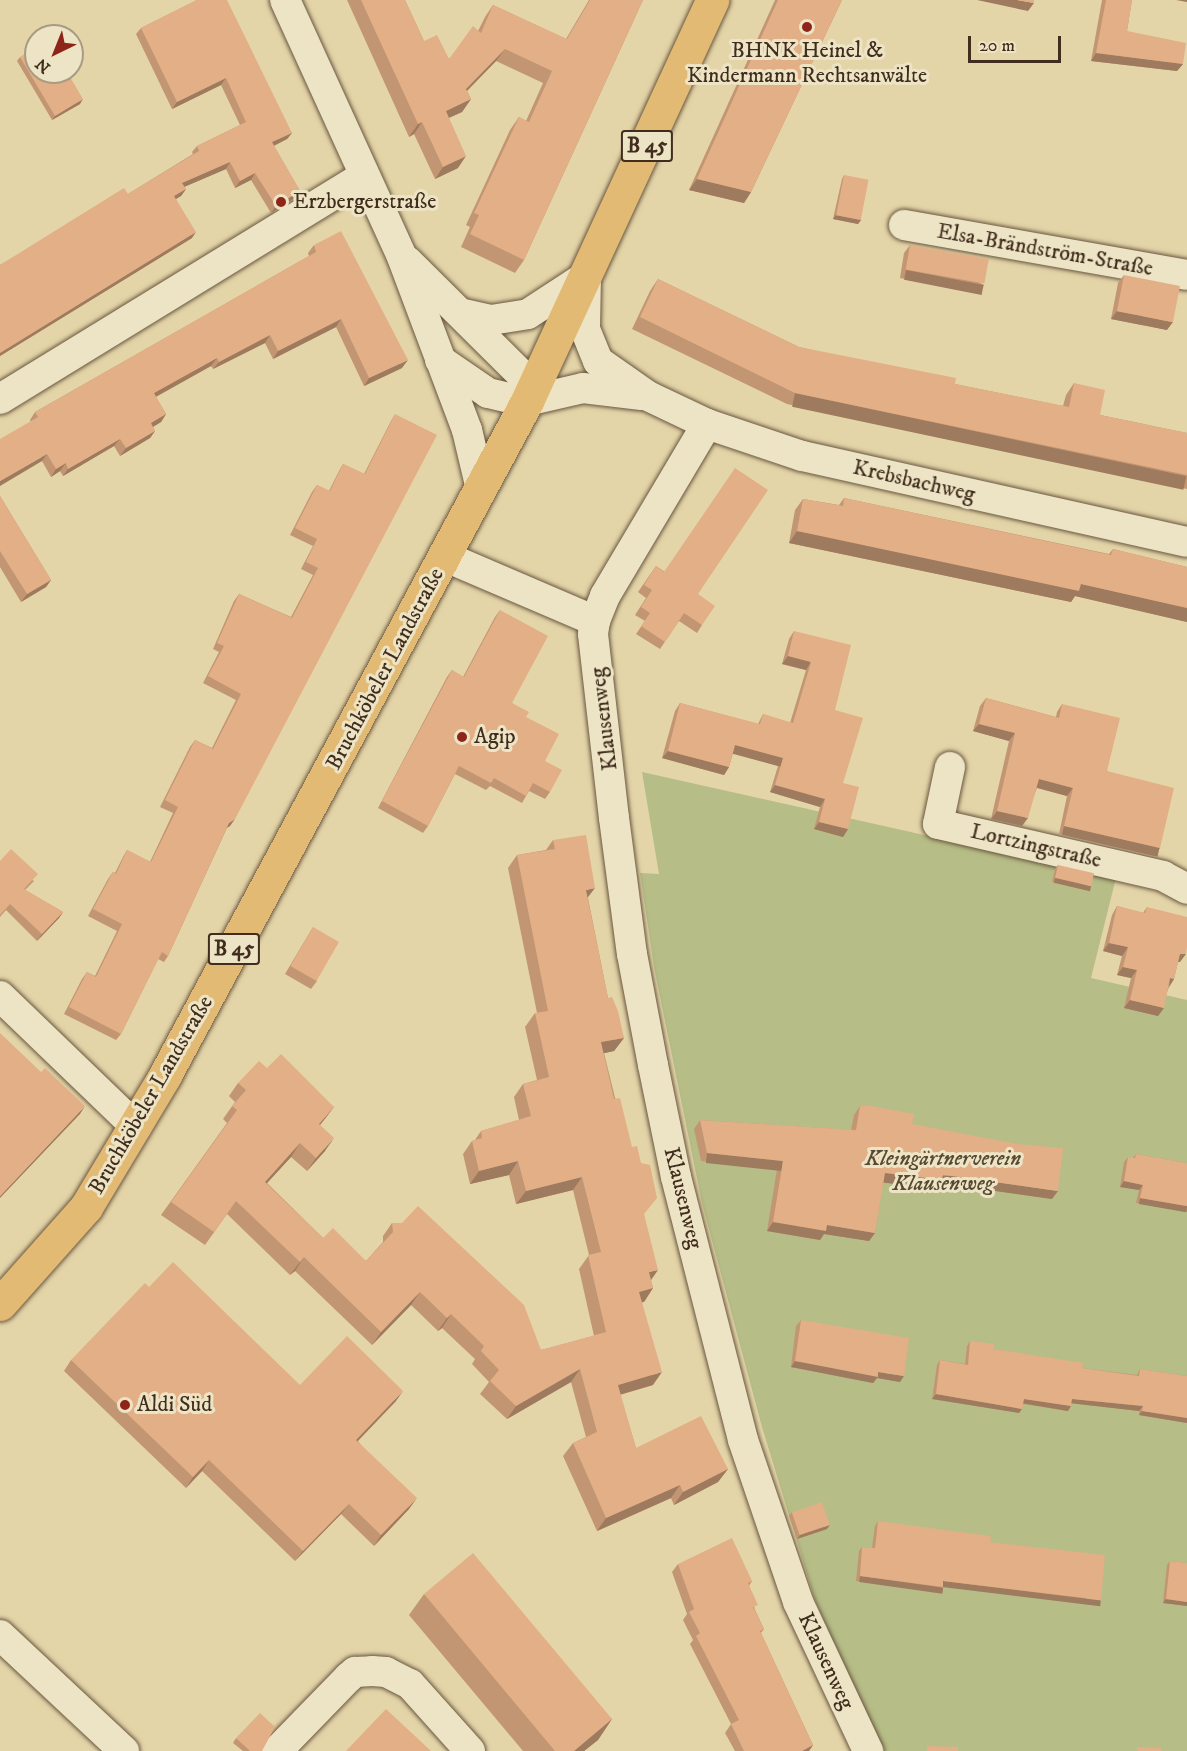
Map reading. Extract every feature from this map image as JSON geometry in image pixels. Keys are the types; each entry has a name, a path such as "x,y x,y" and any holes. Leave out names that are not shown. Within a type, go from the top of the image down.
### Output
{"main road":[{"name":"Bruchköbeler Landstraße","path":"0,1304 86,1207 136,1127 446,556 527,401 712,0"}],"street":[{"path":"285,0 402,257 438,359 467,430 481,489"},
{"path":"0,399 364,176"},
{"name":"Elsa-Brändström-Straße","path":"904,225 1187,275"},
{"path":"402,257 523,376 527,401 488,393 438,359"},
{"path":"460,313 491,320 528,314 586,276"},
{"name":"Krebsbachweg","path":"586,276 585,329 598,361 648,396 707,424 802,456 1187,542"},
{"name":"Krebsbachweg","path":"527,401 583,388 648,396"},
{"name":"Klausenweg","path":"707,424 605,596 595,621 593,634 630,944 676,1178 764,1507 798,1602 868,1751"},
{"path":"446,556 595,621"},
{"name":"Lortzingstraße","path":"950,767 938,824 1163,876 1187,889"},
{"path":"0,996 136,1127"},
{"path":"0,1635 124,1751"},
{"path":"277,1751 349,1677 355,1672 372,1671 386,1672 410,1684 470,1751"}],"green space":[{"name":"Kleingärtnerverein Klausenweg","path":"642,772 1116,878 1091,978 1187,1000 1187,1751 882,1751 815,1600 762,1427 702,1203 654,967 640,873 659,874"}],"building":[{"path":"197,0 227,0 292,133 272,142 300,191 276,206 255,173 240,181 230,162 182,183 186,189 174,196 196,232 0,353 0,265 124,188 128,194 199,151 197,146 246,122 226,78 177,102 141,28"},
{"path":"361,0 405,0 424,41 437,35 449,59 473,26 481,33 493,5 567,39 590,0 643,0 524,260 470,234 479,215 474,213 519,117 529,122 552,71 505,49 466,89 471,99 446,111 466,156 443,167 422,122 418,124"},
{"path":"778,0 842,0 751,192 697,179"},
{"path":"1017,0 1034,0 1034,3"},
{"path":"1106,0 1132,0 1127,31 1186,43 1183,64 1096,53"},
{"path":"36,84 74,84 83,99 55,116"},
{"path":"844,175 869,180 861,220 836,215"},
{"path":"341,231 408,360 369,378 341,319 278,351 270,335 219,362 217,358 154,393 166,414 151,423 155,431 126,448 120,439 68,469 66,463 56,469 47,454 0,481 0,439 38,417 35,412 316,252 314,245"},
{"path":"910,245 989,259 984,284 906,270"},
{"path":"1124,275 1180,286 1173,322 1117,311"},
{"path":"658,279 799,347 956,378 955,384 1069,407 1074,383 1105,390 1100,415 1187,433 1187,475 795,393 640,317"},
{"path":"395,414 437,435 235,819 229,823 168,956 162,952 121,1034 69,1007 87,972 96,977 122,924 93,909 113,872 116,874 127,850 151,862 178,807 165,800 195,740 213,749 241,694 208,676 224,646 217,643 239,594 292,618 318,568 306,562 317,539 295,528 317,485 330,491 343,464 365,474"},
{"path":"735,468 768,490 698,594 715,606 702,625 684,613 665,642 641,626 650,613 641,607 652,590 644,585 656,566 664,572"},
{"path":"0,496 51,580 27,594 0,551"},
{"path":"844,498 1111,555 1113,549 1187,567 1187,608 1081,584 1079,591 797,531 803,499 843,506"},
{"path":"500,610 548,636 512,703 529,712 526,717 559,734 545,761 562,770 550,792 533,783 526,796 494,778 491,783 459,766 428,826 382,801 452,670 464,677"},
{"path":"794,631 851,645 835,710 863,718 843,783 859,787 848,829 819,822 825,799 775,785 783,758 735,745 729,767 668,751 680,703 760,724 763,714 793,723 811,662 788,656"},
{"path":"986,698 1059,718 1062,704 1120,718 1107,771 1174,788 1160,848 1064,826 1073,788 1039,779 1028,818 997,811 1015,733 979,724"},
{"path":"586,835 595,888 586,890 608,998 612,997 618,1011 624,1038 601,1042 614,1099 620,1098 632,1147 637,1146 641,1163 650,1165 657,1198 644,1214 658,1270 649,1272 653,1288 639,1292 662,1372 618,1385 636,1448 701,1416 728,1469 683,1492 680,1485 606,1518 573,1443 597,1432 580,1369 516,1406 490,1381 499,1370 481,1351 484,1346 451,1314 447,1318 420,1292 381,1332 304,1257 300,1262 236,1201 214,1232 171,1202 237,1110 232,1106 246,1090 238,1083 259,1061 267,1068 281,1054 334,1107 319,1124 334,1138 316,1158 300,1143 265,1182 323,1238 333,1228 366,1261 393,1232 392,1223 402,1223 418,1206 524,1305 541,1350 606,1332 588,1255 601,1252 582,1177 526,1191 518,1161 479,1171 472,1141 482,1138 481,1131 531,1116 523,1084 549,1077 535,1013 548,1011 517,855 555,849 553,840"},
{"path":"11,849 38,874 24,889 63,912 42,934 10,904 0,915 0,861"},
{"path":"1058,865 1094,873 1091,886 1055,878"},
{"path":"1117,906 1145,913 1147,907 1187,917 1186,954 1180,954 1174,979 1170,978 1164,1008 1130,1000 1137,970 1123,967 1128,947 1109,943"},
{"path":"313,927 339,942 316,981 290,966"},
{"path":"0,1033 41,1072 45,1068 85,1106 0,1196"},
{"path":"860,1106 914,1114 912,1124 1017,1144 1063,1148 1058,1191 943,1175 942,1180 885,1173 875,1233 827,1225 826,1231 773,1222 783,1161 707,1153 700,1120 856,1130"},
{"path":"1136,1154 1187,1163 1187,1206 1140,1198 1143,1185 1124,1181 1128,1157 1135,1158"},
{"path":"173,1262 300,1385 347,1336 403,1391 356,1440 417,1498 381,1535 349,1504 303,1551 209,1460 193,1477 71,1360 145,1283 149,1287"},
{"path":"801,1320 909,1338 904,1376 878,1372 878,1377 795,1361"},
{"path":"970,1341 994,1344 994,1349 1083,1363 1082,1368 1139,1376 1140,1369 1187,1376 1187,1418 1142,1411 1143,1406 1072,1399 1071,1406 1024,1399 1022,1409 936,1394 940,1360 968,1365"},
{"path":"822,1502 830,1525 800,1535 792,1512"},
{"path":"878,1521 991,1536 990,1542 1105,1555 1101,1600 943,1581 943,1587 860,1576 862,1547 875,1548"},
{"path":"732,1538 752,1581 748,1583 758,1605 753,1607 764,1629 760,1631 813,1745 802,1751 744,1751 731,1724 739,1720 696,1636 700,1633 689,1612 694,1609 678,1564"},
{"path":"473,1553 612,1719 574,1751 555,1751 424,1594"},
{"path":"1170,1561 1187,1563 1187,1602 1166,1599"},
{"path":"386,1709 431,1751 346,1751"},
{"path":"260,1713 275,1727 262,1751 250,1751 236,1738"},
{"path":"927,1746 958,1747 958,1751 927,1751"},
{"path":"1137,1747 1161,1748 1161,1751 1137,1751"}],"place":[{"name":"BHNK Heinel & Kindermann Rechtsanwälte","path":"807,27"},
{"name":"Erzbergerstraße","path":"281,202"},
{"name":"Agip","path":"462,737"},
{"name":"Aldi Süd","path":"125,1405"}]}
